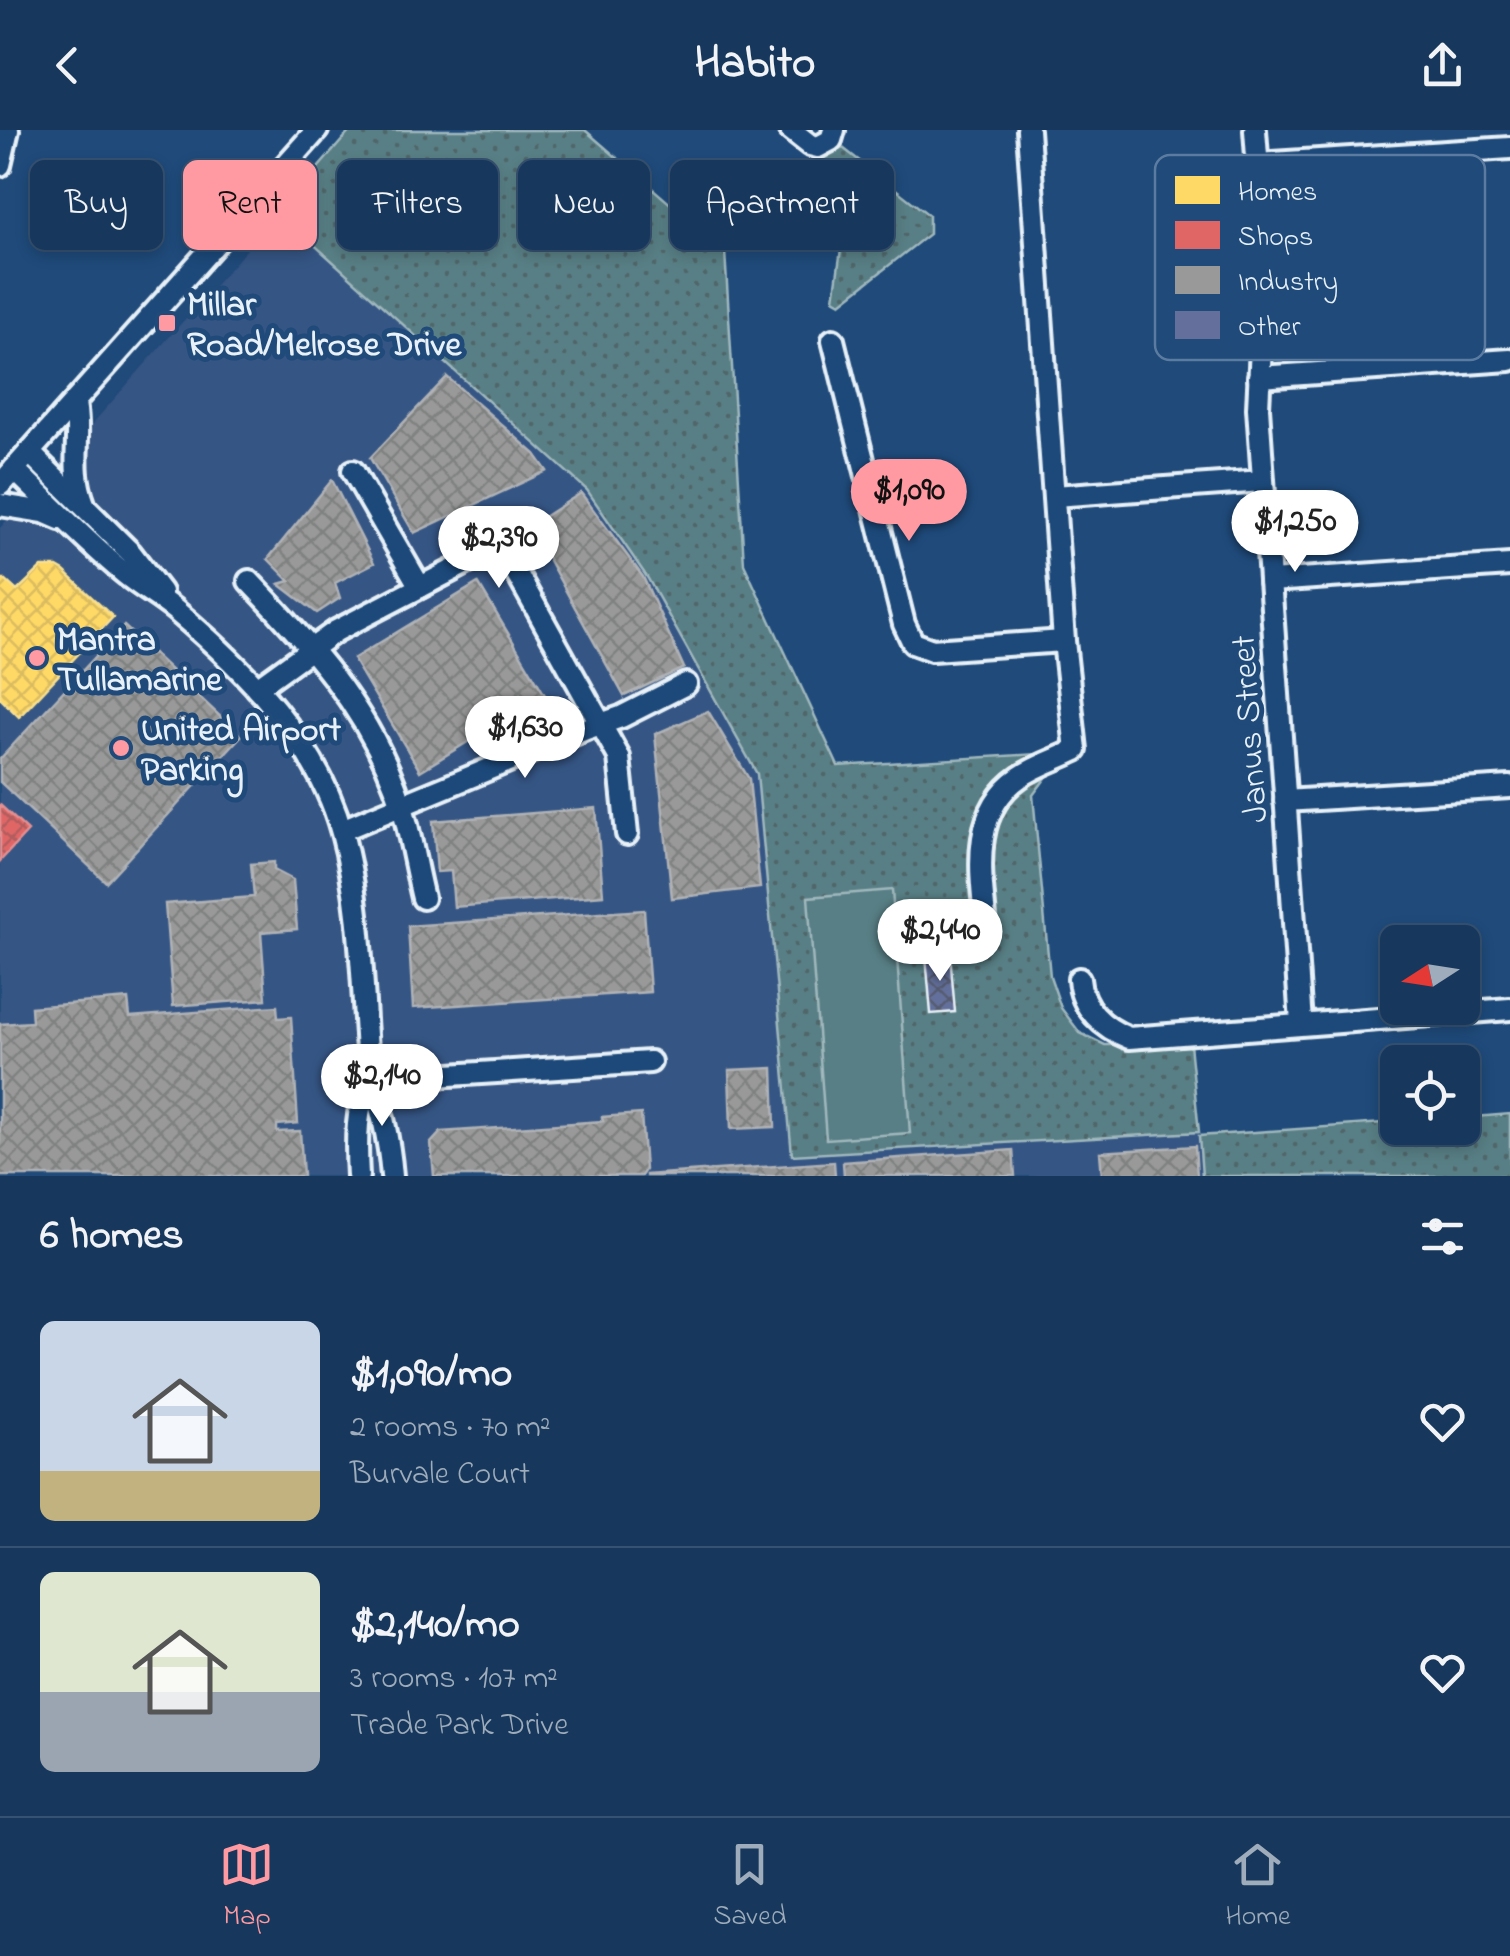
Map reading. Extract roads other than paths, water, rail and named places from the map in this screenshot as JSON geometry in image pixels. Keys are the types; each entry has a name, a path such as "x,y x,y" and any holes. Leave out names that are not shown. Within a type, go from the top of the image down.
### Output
{"street":[{"path":"0,165 8,130"},
{"path":"317,130 7,477 72,524 124,573 174,610 257,688 295,735 320,779 342,830 352,879 369,1076 382,1105 392,1176"},
{"path":"791,130 818,148 831,140 834,130"},
{"path":"986,927 981,842 993,808 1023,774 1076,750 1064,641 1028,130"},
{"name":"Janus Street","path":"1255,130 1256,155"},
{"path":"1399,155 1510,148"},
{"path":"834,340 904,624 914,643 932,650 1064,641"},
{"name":"Janus Street","path":"1260,360 1263,481 1300,1023"},
{"path":"1259,377 1510,360"},
{"path":"75,403 80,428 75,471 84,506"},
{"path":"30,452 131,553 174,610"},
{"path":"353,472 420,587"},
{"path":"1054,496 1263,481"},
{"path":"0,505 44,512 72,524"},
{"path":"257,688 336,631 501,545 619,757 627,834"},
{"path":"1270,581 1510,564"},
{"path":"249,581 312,648 377,744 401,806 423,898"},
{"path":"342,830 622,717 686,684"},
{"path":"1285,802 1510,787"},
{"path":"1080,979 1085,1001 1098,1020 1111,1031 1130,1038 1510,1009"},
{"path":"369,1076 403,1078 650,1062"},
{"path":"358,1176 358,1122 362,1092 369,1076"}],"place":[{"name":"Millar Road/Melrose Drive","path":"167,323"},
{"name":"Mantra Tullamarine","path":"37,658"},
{"name":"United Airport Parking","path":"121,748"}]}
